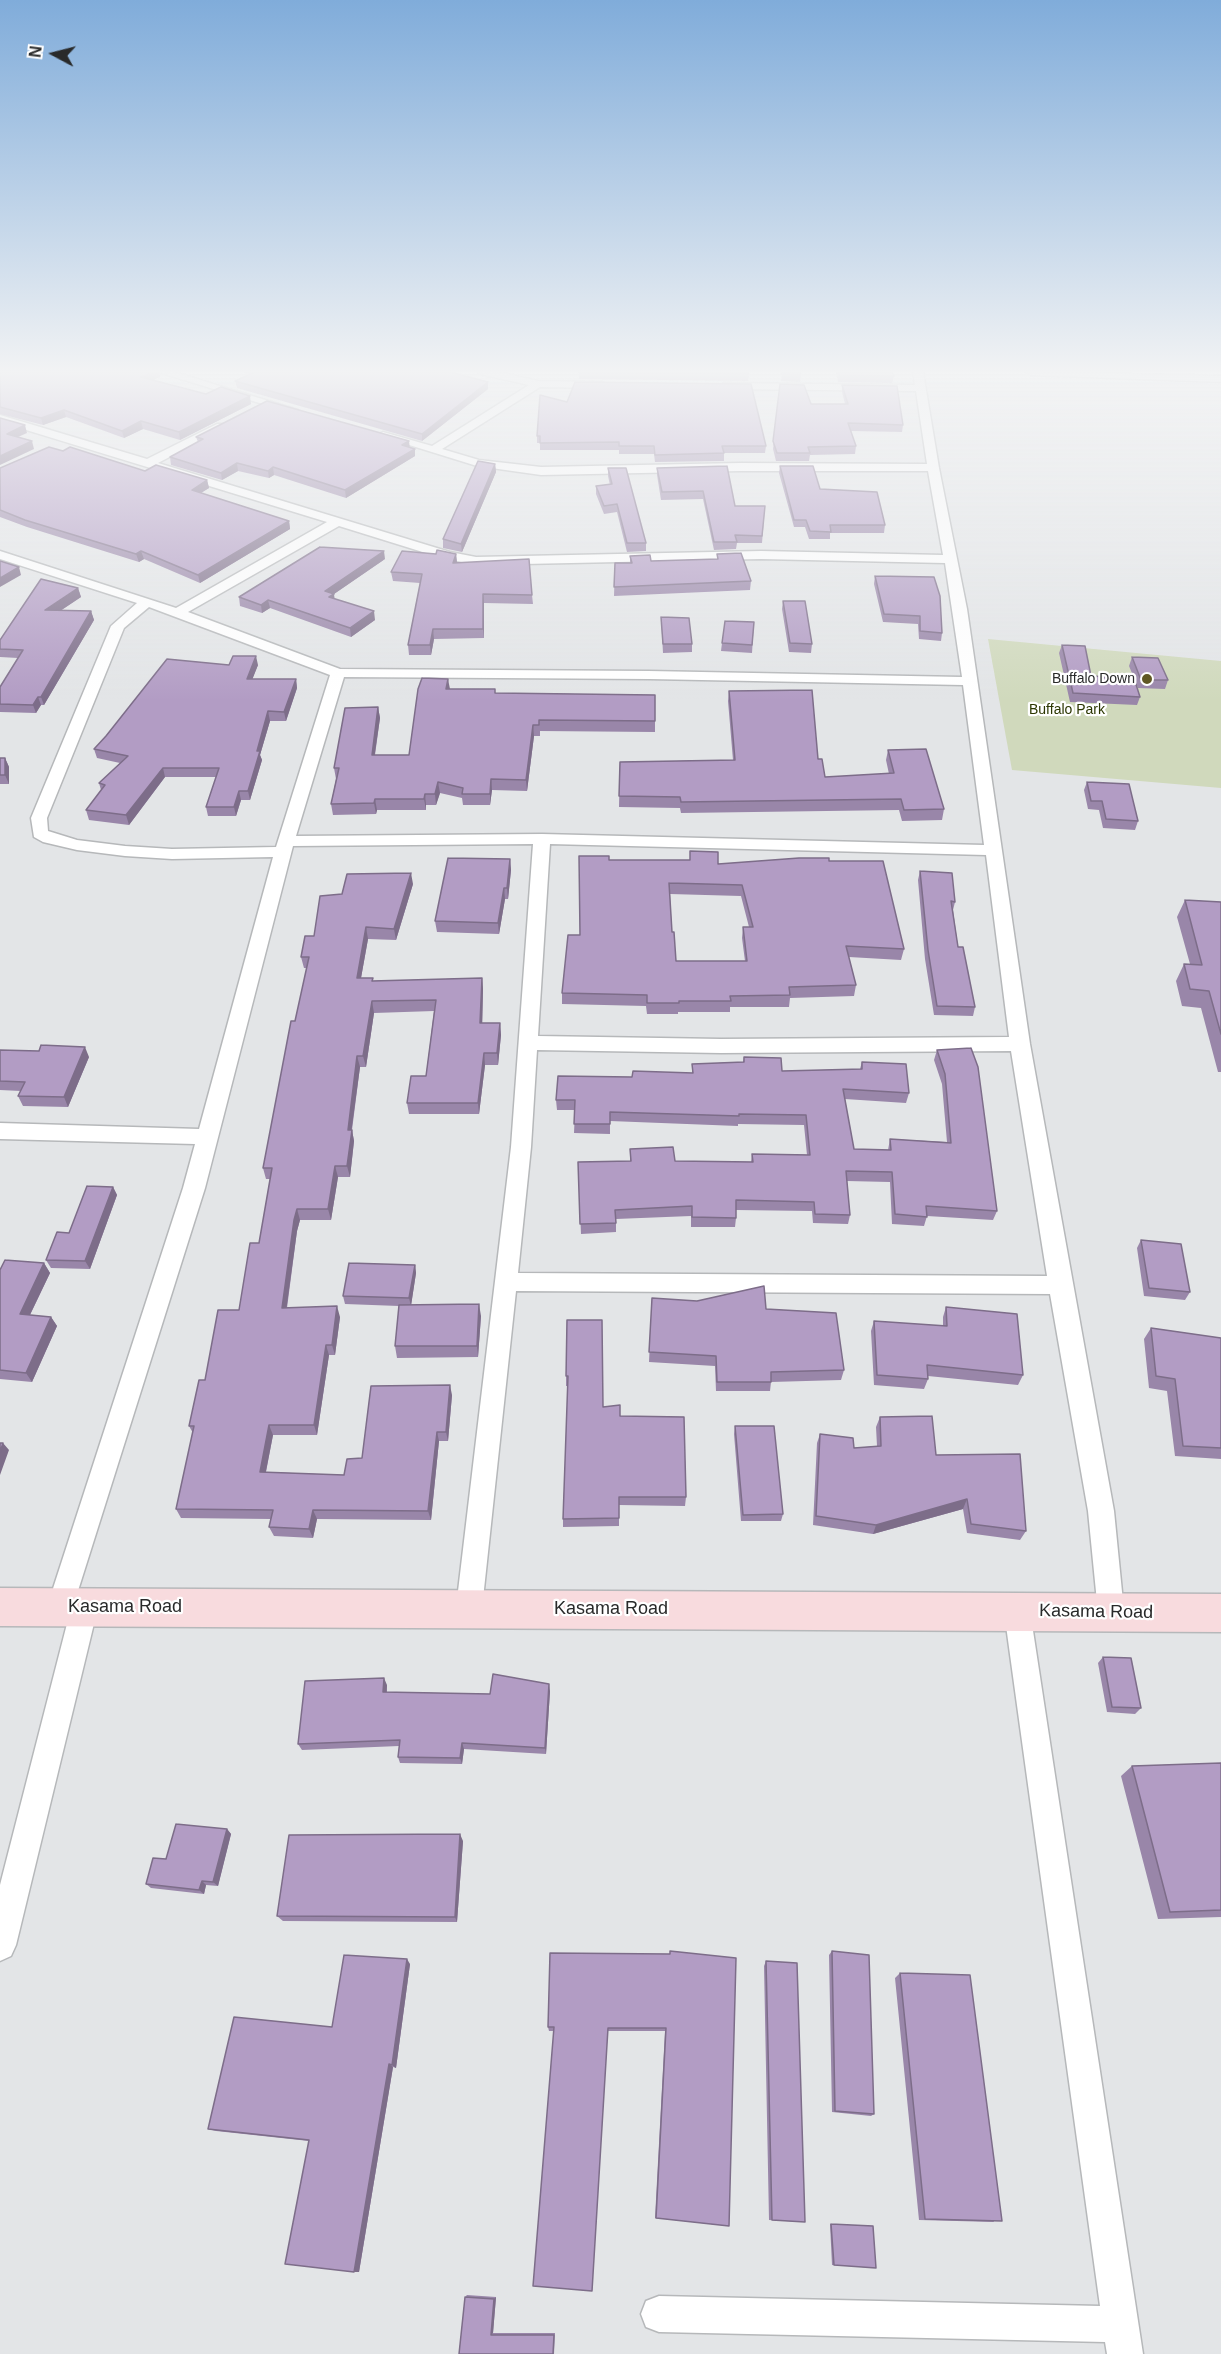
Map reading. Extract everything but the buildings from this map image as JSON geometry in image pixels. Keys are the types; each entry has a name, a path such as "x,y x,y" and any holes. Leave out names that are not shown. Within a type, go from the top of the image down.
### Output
{"street":[{"path":"210,482 447,555 476,561 761,555 950,559"},
{"path":"936,482 960,609 968,681 1020,1044 1101,1511 1111,1612"},
{"path":"177,613 338,521"},
{"path":"0,555 147,602 338,673 648,675 968,681"},
{"path":"147,602 118,626 39,818 40,833 50,838 77,845 172,854 284,846 542,839 993,850"},
{"path":"0,1945 73,1607 208,1137 284,846 338,673"},
{"path":"469,1608 521,1147 542,839"},
{"path":"529,1043 721,1047 1020,1044"},
{"path":"0,1131 208,1137"},
{"path":"507,1282 1060,1285"},
{"name":"Kasama Road","path":"0,1607 1221,1613"},
{"path":"659,2314 1123,2339 1017,1611"}],"green space":[{"name":"Buffalo Park","path":"988,639 1221,661 1221,788 1012,770"}],"place":[{"name":"Buffalo Down","path":"1147,679"}]}
